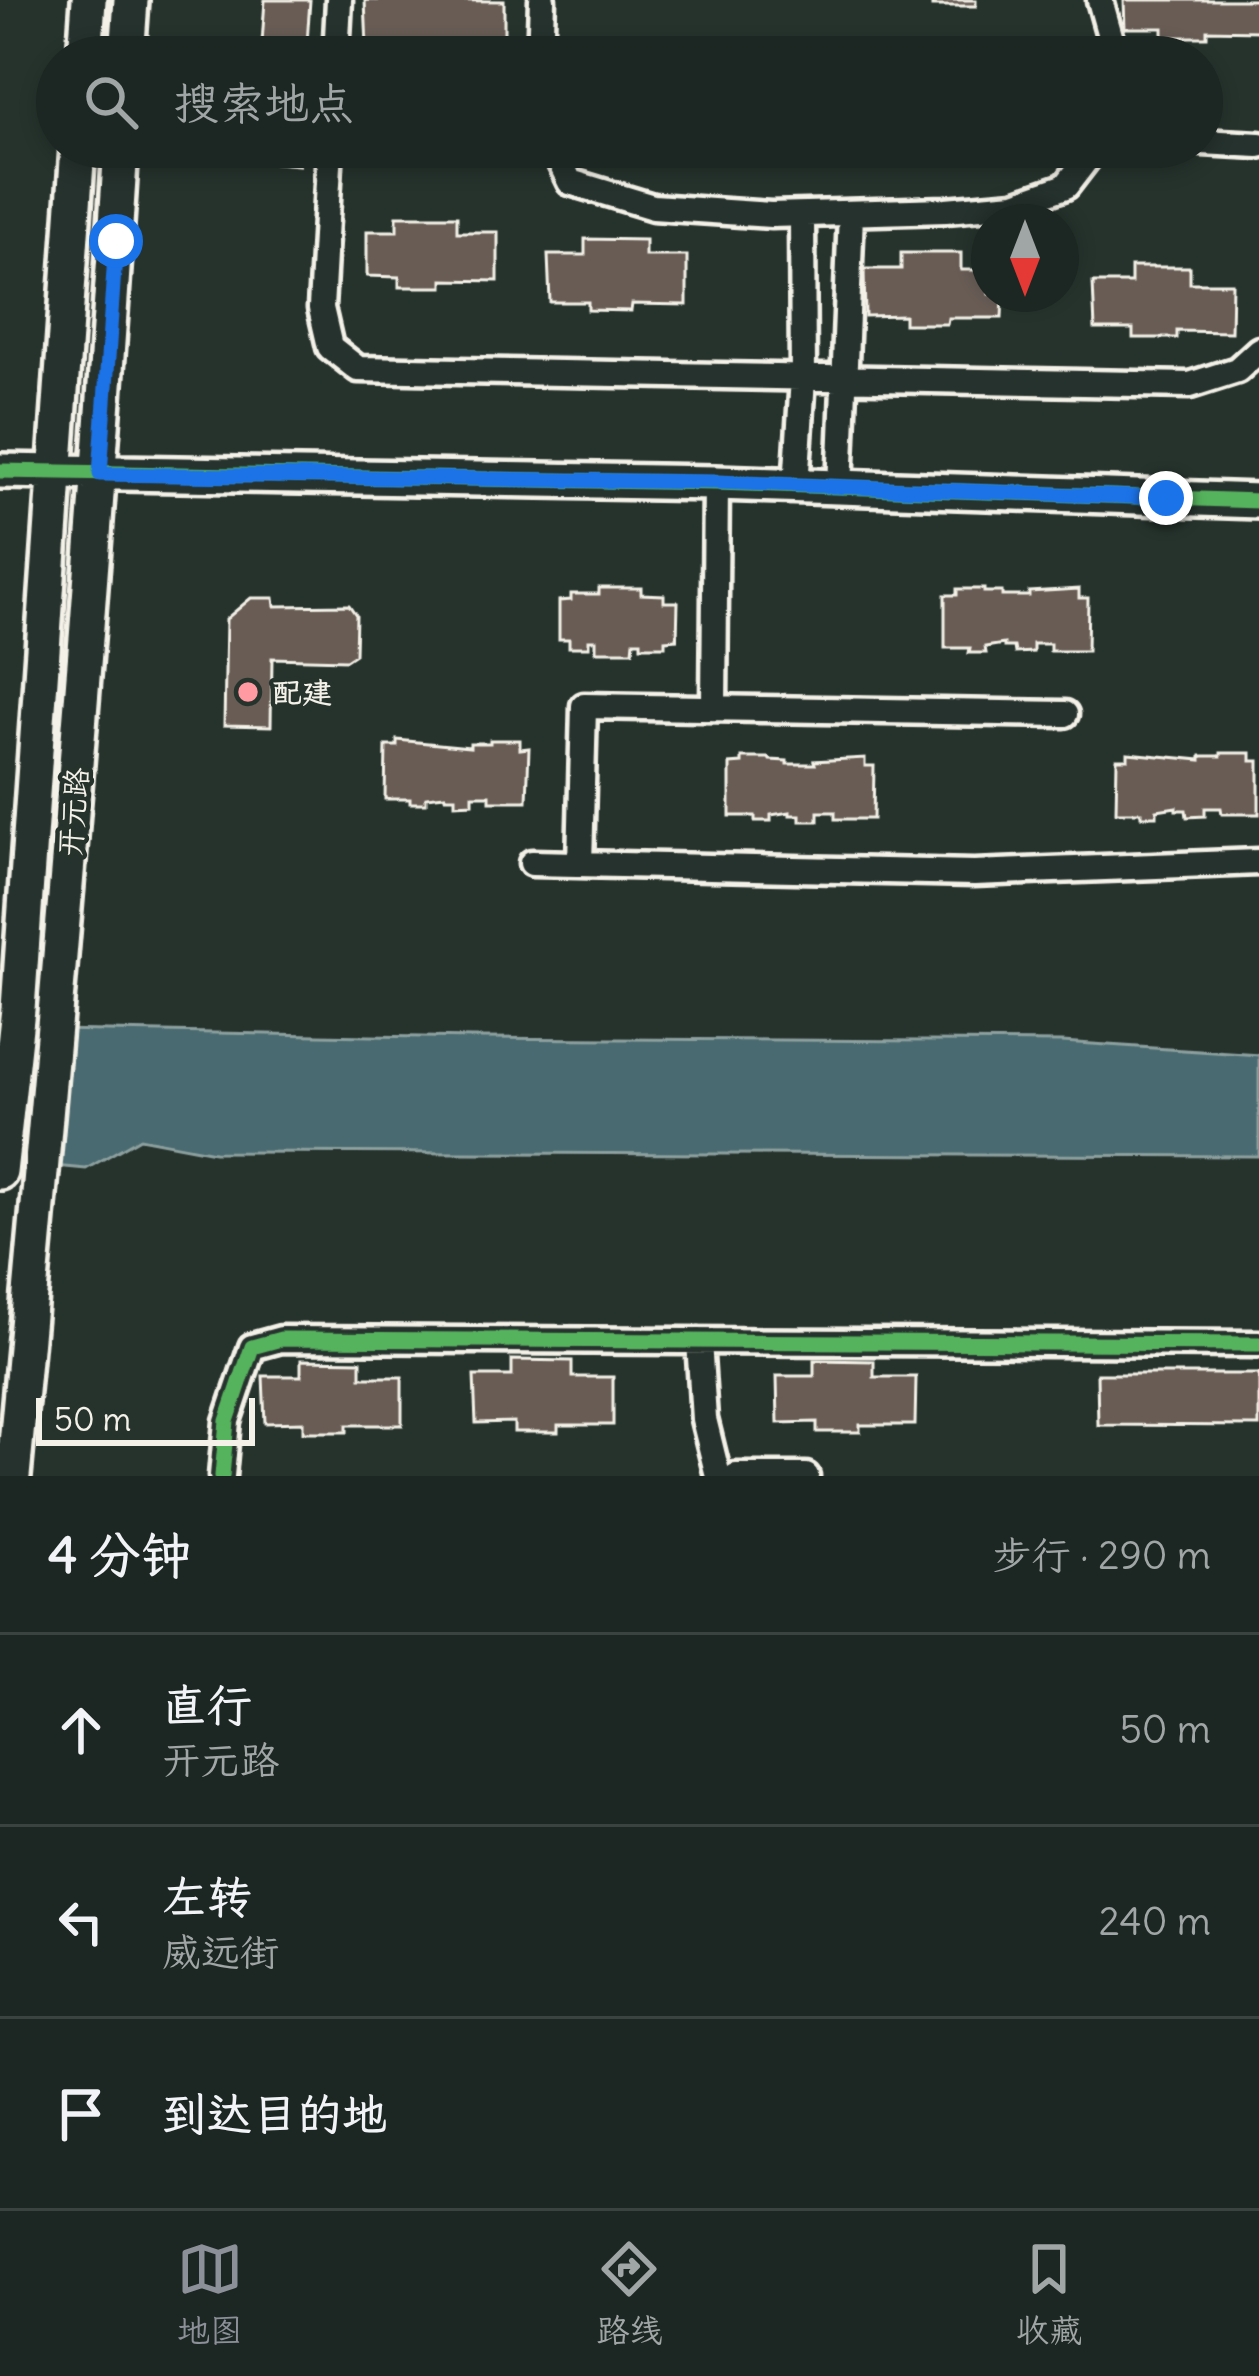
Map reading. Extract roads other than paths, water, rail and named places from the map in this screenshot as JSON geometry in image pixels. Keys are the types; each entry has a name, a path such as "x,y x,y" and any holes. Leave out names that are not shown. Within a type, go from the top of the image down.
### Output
{"main road":[{"path":"86,36 89,0"},
{"path":"128,36 131,0"},
{"name":"开元路","path":"0,1172 18,1009 77,168"},
{"name":"开元路","path":"13,1476 56,1009 121,168"},
{"path":"0,471 716,482 1259,501"}],"street":[{"path":"337,36 339,0"},
{"path":"541,36 542,0"},
{"path":"1100,0 1110,36"},
{"path":"1223,143 1259,145"},
{"path":"329,168 321,308 330,347 358,369 1190,385 1237,370 1259,350"},
{"path":"563,168 570,182 652,207 802,214 1015,204 1066,186 1080,168"},
{"path":"840,488 850,213"},
{"path":"796,486 803,378 802,214"},
{"path":"714,706 716,482"},
{"path":"580,864 584,706 1065,714"},
{"path":"532,863 974,873 1259,862"},
{"path":"221,1476 227,1421 252,1347 280,1339 1259,1344"},
{"path":"699,1341 704,1418 718,1476"},
{"path":"736,1476 806,1476"}],"water":[{"path":"0,1029 1062,1042 1259,1055 1259,1156 214,1152 140,1138 86,1169 0,1161"}],"place":[{"name":"配建","path":"248,692"}]}
